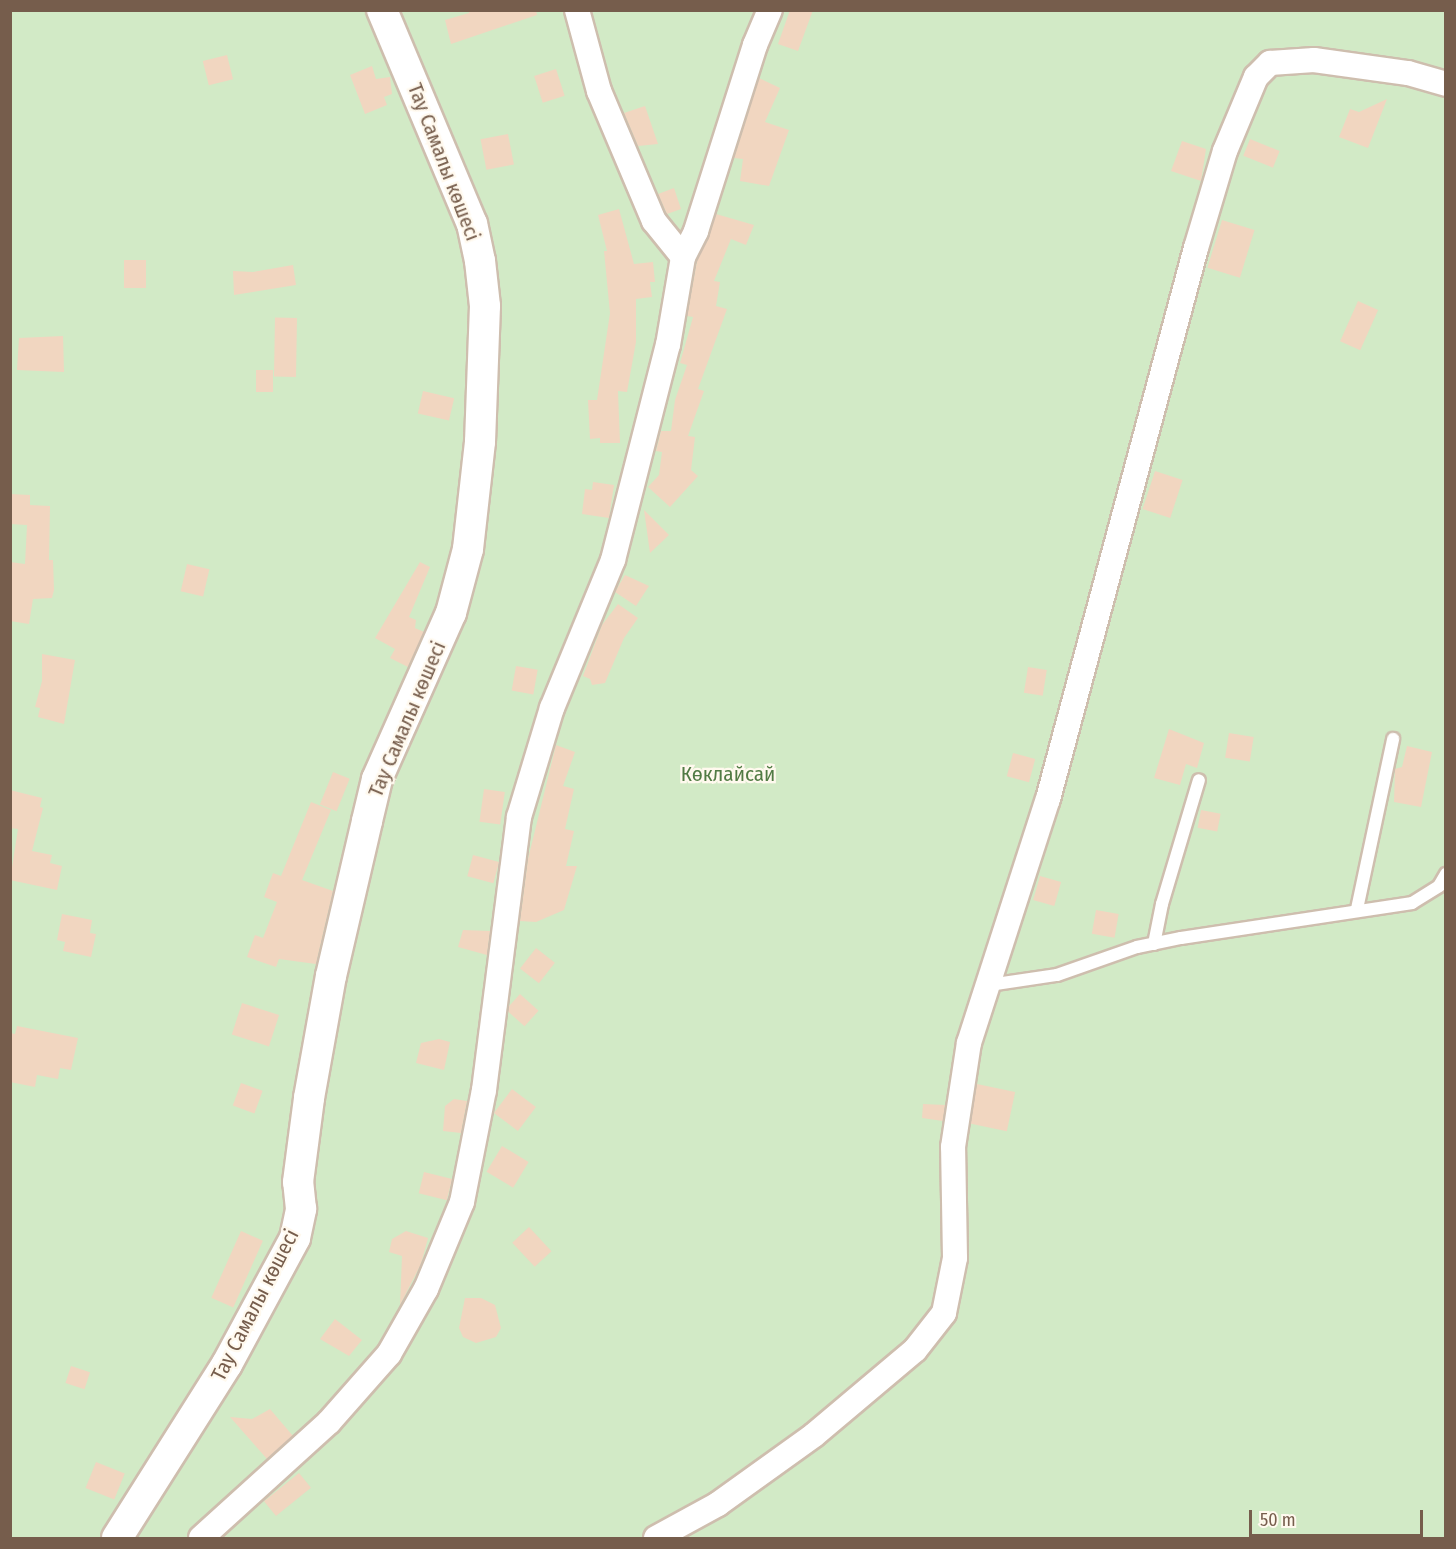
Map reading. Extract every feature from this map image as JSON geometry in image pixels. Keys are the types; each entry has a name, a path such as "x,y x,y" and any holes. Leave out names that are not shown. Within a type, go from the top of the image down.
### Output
{"street":[{"name":"Тау Самалы көшесі","path":"117,1539 227,1364 295,1238 301,1209 298,1182 309,1098 331,976 367,822 378,779 451,613 468,549 480,442 485,306 480,261 472,224 382,10"},
{"path":"577,10 599,91 654,221 683,257"},
{"path":"201,1539 329,1422 389,1354 426,1289 462,1202 484,1090 519,817 552,708 612,560 630,499 668,345 683,257 696,231 755,45 770,10"},
{"path":"656,1539 718,1504 814,1435 915,1350 944,1313 955,1258 952,1183 957,1112 969,1043 1047,799 1196,248 1226,151 1256,77 1270,63 1314,60 1408,73 1446,84"}],"lane":[{"path":"1357,909 1393,739"},
{"path":"1154,944 1162,904 1199,780"},
{"path":"989,985 1057,975 1154,944 1357,909 1412,903 1439,886 1446,874"}],"green space":[{"name":"Көклайсай","path":"11,11 1445,11 1445,1538 11,1538"}],"building":[{"path":"468,10 536,10 537,15 451,44 445,20 469,13"},
{"path":"790,10 813,10 798,51 778,44"},
{"path":"227,55 233,79 209,85 203,61"},
{"path":"372,66 376,79 390,77 392,94 384,97 387,105 365,114 350,75"},
{"path":"556,69 565,96 543,103 534,76"},
{"path":"759,78 780,88 765,122 789,130 769,186 740,181 743,159 734,158"},
{"path":"1387,99 1368,148 1339,137 1350,109 1359,112"},
{"path":"645,106 658,144 638,146 624,113"},
{"path":"508,134 514,164 486,170 481,139"},
{"path":"1250,139 1280,151 1273,168 1243,156"},
{"path":"1182,141 1206,149 1201,181 1171,171"},
{"path":"674,188 681,209 667,214 658,194"},
{"path":"619,209 634,264 653,262 655,282 650,282 652,297 636,299 636,342 627,392 618,391 620,443 600,443 600,438 590,439 588,400 597,400 610,313 604,251 607,251 598,215"},
{"path":"716,214 754,225 746,245 731,239 714,281 720,282 716,306 727,309 698,389 704,391 688,436 695,437 691,470 698,476 670,507 648,487 659,475 662,452 656,451 661,431 671,431 675,400 687,365 680,363 693,317 687,316 697,261"},
{"path":"1222,220 1255,230 1240,278 1207,268"},
{"path":"124,260 146,260 146,288 124,288"},
{"path":"293,265 296,285 234,295 233,271 253,272"},
{"path":"1358,301 1378,310 1360,350 1340,341"},
{"path":"275,318 297,318 296,377 274,377"},
{"path":"63,336 64,372 17,370 19,338"},
{"path":"256,370 273,370 273,392 256,392"},
{"path":"423,391 454,398 449,421 418,413"},
{"path":"1155,471 1183,480 1170,518 1143,509"},
{"path":"593,482 614,485 609,518 582,514 585,489 592,490"},
{"path":"10,494 30,495 30,505 50,506 49,560 53,560 54,590 52,598 33,599 29,624 10,621 10,562 25,564 27,525 10,524"},
{"path":"644,510 669,535 650,553"},
{"path":"420,562 430,567 409,617 416,620 415,628 424,632 408,667 390,658 395,649 375,638"},
{"path":"187,564 209,569 203,596 181,591"},
{"path":"625,575 649,586 636,606 615,592"},
{"path":"618,604 638,618 624,638 605,683 592,685 590,679 583,676 602,625"},
{"path":"42,654 75,660 64,724 38,717 40,708 35,707 42,681"},
{"path":"516,666 538,670 533,694 512,691"},
{"path":"1028,667 1047,670 1043,696 1024,693"},
{"path":"1169,729 1204,743 1197,768 1186,764 1180,785 1154,778"},
{"path":"1229,733 1254,737 1250,762 1225,758"},
{"path":"556,745 575,752 563,786 574,789 565,829 574,831 566,866 577,866 564,910 536,922 520,921 528,859"},
{"path":"1407,746 1432,752 1421,807 1394,802 1395,769 1402,767"},
{"path":"1013,753 1035,759 1029,782 1007,776"},
{"path":"333,772 350,779 337,811 320,804"},
{"path":"484,789 505,792 500,825 479,822"},
{"path":"10,790 42,798 40,807 43,808 32,851 52,855 50,863 62,866 57,890 10,880 18,829 10,828"},
{"path":"311,802 331,810 302,880 333,891 316,964 279,959 276,967 247,957 255,935 263,938 277,902 264,897 273,873 281,876"},
{"path":"1201,810 1221,814 1217,831 1198,828"},
{"path":"473,855 499,862 493,883 467,876"},
{"path":"1040,876 1061,882 1054,906 1033,900"},
{"path":"1096,910 1119,914 1114,938 1092,934"},
{"path":"62,914 92,920 90,933 96,934 91,957 63,951 65,942 57,940"},
{"path":"463,930 490,931 487,955 458,947"},
{"path":"536,948 555,963 539,983 520,968"},
{"path":"520,994 539,1011 525,1026 506,1010"},
{"path":"242,1003 279,1015 269,1046 232,1034"},
{"path":"17,1026 78,1038 71,1070 60,1068 58,1079 37,1075 35,1087 10,1082 10,1033 15,1034"},
{"path":"439,1039 450,1042 444,1070 416,1063 421,1043"},
{"path":"241,1083 263,1091 254,1113 233,1106"},
{"path":"977,1084 1015,1092 1007,1131 969,1123"},
{"path":"512,1089 536,1107 518,1131 494,1113"},
{"path":"454,1099 467,1101 461,1133 443,1131 445,1106"},
{"path":"923,1104 945,1105 943,1121 922,1118"},
{"path":"502,1146 529,1162 513,1188 487,1172"},
{"path":"424,1172 452,1179 447,1200 419,1193"},
{"path":"529,1227 552,1251 535,1267 512,1243"},
{"path":"241,1231 263,1241 233,1307 211,1298"},
{"path":"406,1231 428,1238 421,1264 400,1305 402,1256 389,1252 392,1239"},
{"path":"465,1298 481,1298 495,1305 501,1328 496,1337 476,1343 463,1337 459,1328"},
{"path":"335,1319 362,1340 349,1356 320,1339"},
{"path":"71,1366 90,1372 84,1389 65,1383"},
{"path":"270,1409 293,1436 267,1459 230,1417 252,1419"},
{"path":"96,1462 125,1474 114,1500 86,1488"},
{"path":"299,1473 311,1488 276,1516 264,1501"}]}
